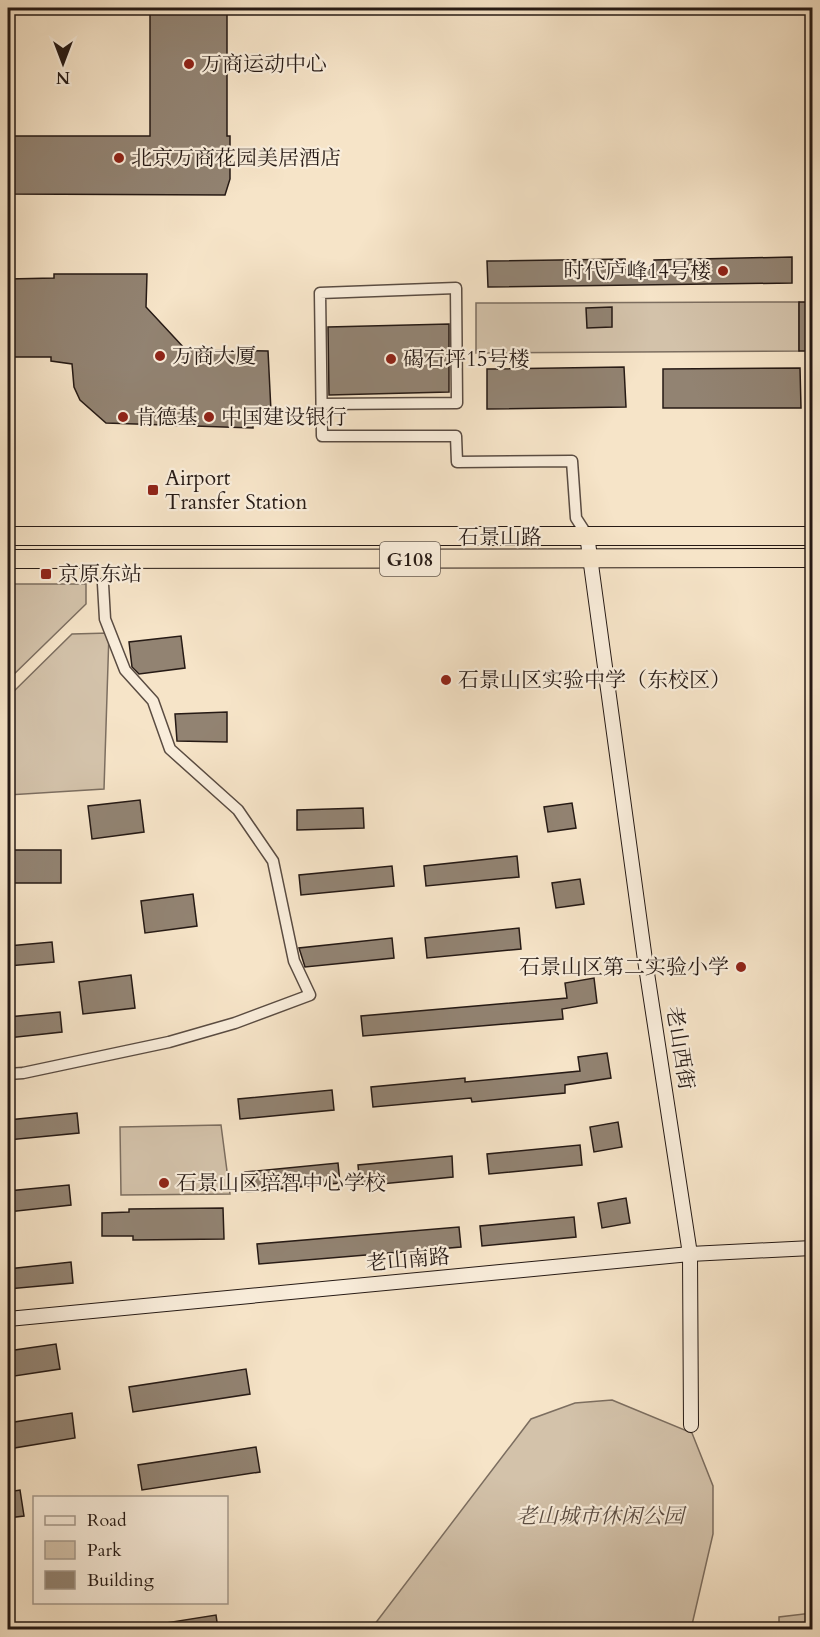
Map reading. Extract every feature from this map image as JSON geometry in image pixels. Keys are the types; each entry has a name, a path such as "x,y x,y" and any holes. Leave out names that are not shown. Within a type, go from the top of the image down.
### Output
{"highway":[{"name":"石景山路","path":"10,534 813,536"},
{"name":"石景山路","path":"8,559 813,558"}],"street":[{"path":"322,404 457,403 456,288 320,293 322,436 456,436 457,462 572,461 576,518 587,535"},
{"name":"老山西街","path":"587,535 690,1254 691,1425"},
{"path":"8,1074 23,1073 169,1042 235,1023 310,995 294,962 273,861 238,810 170,749 153,701 125,670 105,618 104,584"},
{"name":"老山南路","path":"8,1319 690,1254 813,1248"}],"green space":[{"path":"799,302 799,351 476,353 476,303"},
{"path":"8,584 86,584 86,604 8,680"},
{"path":"109,633 104,789 8,795 8,697 72,634"},
{"path":"221,1125 230,1194 121,1195 120,1127"},
{"name":"老山城市休闲公园","path":"612,1400 692,1433 713,1486 713,1534 691,1629 371,1629 531,1419 575,1403"},
{"path":"812,1613 812,1629 779,1629 779,1617"}],"building":[{"path":"150,8 227,8 227,136 230,136 230,179 225,195 8,194 8,136 150,136"},
{"path":"792,257 792,283 488,287 487,261 625,259 625,269 654,269 654,260"},
{"name":"万商大厦","path":"54,274 147,274 146,307 186,350 268,351 271,411 263,412 253,420 253,428 106,423 80,400 74,387 72,364 51,361 51,357 8,357 8,279 54,278"},
{"path":"799,302 813,302 813,351 799,351"},
{"path":"612,307 612,327 587,328 586,308"},
{"name":"碣石坪15号楼","path":"449,324 449,392 329,395 328,327"},
{"path":"624,367 626,407 487,409 487,369"},
{"path":"800,368 801,408 663,408 663,369"},
{"path":"181,636 185,668 139,674 132,667 129,642"},
{"path":"227,712 227,742 177,741 175,714"},
{"path":"140,800 144,832 92,839 88,806"},
{"path":"572,803 576,828 548,832 544,807"},
{"path":"363,808 364,828 297,830 297,810"},
{"path":"8,850 61,850 61,883 8,883"},
{"path":"517,856 519,877 426,886 424,866"},
{"path":"392,866 394,886 301,895 299,875"},
{"path":"580,879 584,904 556,908 552,883"},
{"path":"193,894 197,926 145,933 141,901"},
{"path":"519,928 521,949 427,958 425,938"},
{"path":"392,938 394,958 305,967 299,948"},
{"path":"52,942 54,962 8,966 8,946"},
{"path":"131,975 135,1008 83,1014 79,982"},
{"path":"594,978 597,1003 562,1009 563,1019 363,1036 361,1016 567,998 565,983"},
{"path":"60,1012 62,1032 8,1038 8,1017"},
{"path":"607,1053 611,1078 565,1085 565,1093 472,1102 471,1098 373,1107 371,1087 465,1078 465,1082 580,1071 578,1057"},
{"path":"332,1090 334,1110 240,1119 238,1099"},
{"path":"77,1113 79,1133 8,1140 8,1120"},
{"path":"618,1122 622,1147 594,1152 590,1127"},
{"path":"580,1145 582,1165 489,1174 487,1154"},
{"path":"452,1156 453,1177 360,1186 358,1165"},
{"path":"338,1163 340,1183 247,1192 245,1172"},
{"path":"69,1185 71,1205 8,1212 8,1191"},
{"path":"626,1198 630,1223 602,1228 598,1203"},
{"path":"223,1208 224,1239 133,1240 133,1236 102,1236 102,1213 129,1212 129,1209"},
{"path":"574,1217 576,1237 482,1246 480,1226"},
{"path":"459,1227 461,1247 259,1264 257,1244"},
{"path":"71,1262 73,1283 8,1289 8,1269"},
{"path":"56,1344 60,1369 8,1377 8,1351"},
{"path":"246,1369 250,1394 133,1412 129,1387"},
{"path":"72,1413 75,1438 8,1449 8,1423"},
{"path":"256,1447 260,1472 142,1490 138,1465"},
{"path":"20,1490 24,1516 8,1518 8,1492"},
{"path":"216,1615 218,1629 160,1629 159,1624"}],"place":[{"name":"万商运动中心","path":"189,64"},
{"name":"北京万商花园美居酒店","path":"119,158"},
{"name":"时代庐峰14号楼","path":"723,271"},
{"name":"万商大厦","path":"160,356"},
{"name":"碣石坪15号楼","path":"391,359"},
{"name":"肯德基","path":"123,417"},
{"name":"中国建设银行","path":"209,417"},
{"name":"Airport Transfer Station","path":"153,490"},
{"name":"京原东站","path":"46,574"},
{"name":"石景山区实验中学（东校区）","path":"446,680"},
{"name":"石景山区第二实验小学","path":"741,967"},
{"name":"石景山区培智中心学校","path":"164,1183"}]}
